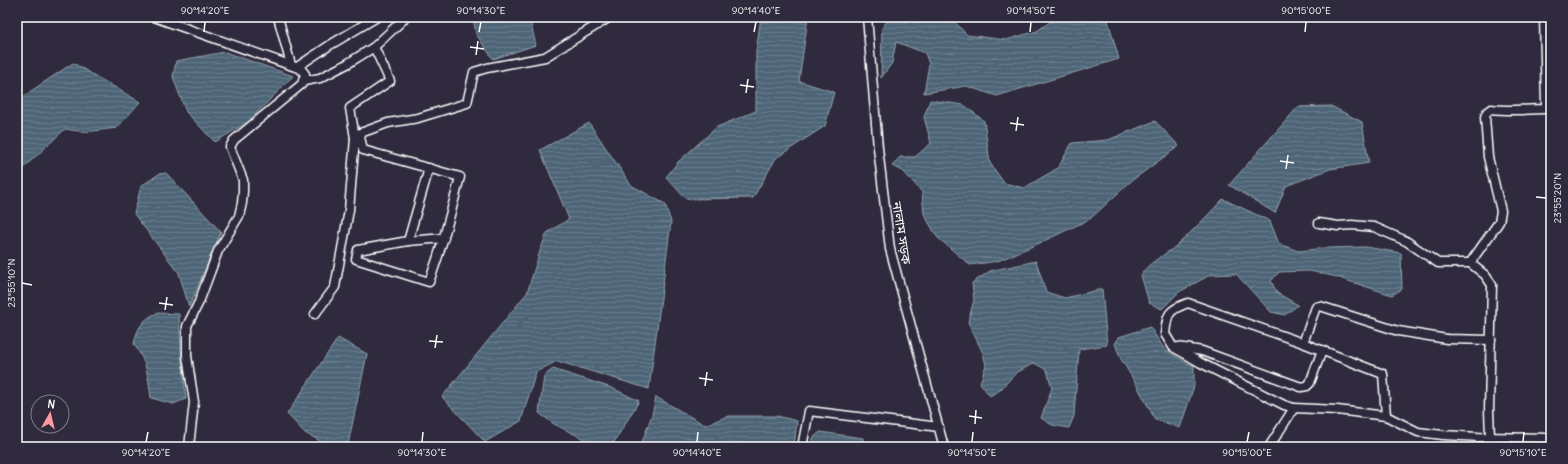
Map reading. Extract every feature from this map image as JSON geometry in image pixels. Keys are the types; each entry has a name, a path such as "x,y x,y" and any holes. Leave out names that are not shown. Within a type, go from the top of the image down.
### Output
{"street":[{"path":"154,17 294,66 304,71 304,81"},
{"path":"278,17 294,66"},
{"path":"294,66 377,17"},
{"path":"189,447 194,402 187,356 187,326 199,302 218,251 238,216 243,197 243,180 230,147 234,140 298,88 304,81 320,78 347,64 374,47 406,17"},
{"path":"355,136 388,123 418,118 468,103 474,72 487,68 545,58 610,17"},
{"name":"নালাম সড়ক","path":"867,17 878,148 890,249 944,447"},
{"path":"1470,263 1499,222 1501,210 1488,157 1485,117 1487,112 1491,109 1520,110 1544,109 1546,107 1544,17"},
{"path":"315,314 335,287 349,210 355,136 350,108 390,81 374,47"},
{"path":"355,136 360,138 363,150 460,177 444,238 428,282 356,259 358,250 408,241 444,238"},
{"path":"408,241 429,168"},
{"path":"1320,223 1338,226 1352,225 1374,227 1406,241 1438,263 1470,263 1485,275 1492,284 1489,410 1490,437 1488,447"},
{"path":"1386,416 1383,374 1303,343 1188,303 1175,308 1166,318 1164,334 1173,346 1201,363 1278,402 1294,408 1338,410 1386,416 1418,432 1443,436 1551,438"},
{"path":"1303,343 1314,310 1316,307 1320,306 1398,331 1447,339 1491,340"},
{"path":"1173,346 1202,351 1301,387 1307,386 1310,383 1322,350"},
{"path":"1270,447 1294,408"},
{"path":"802,447 809,411 939,427"}],"water":[{"path":"473,17 529,17 536,45 493,59 476,34"},
{"path":"761,17 808,17 799,81 834,92 825,126 776,158 753,198 686,199 666,177 678,162 717,127 756,111 756,52"},
{"path":"890,17 954,17 954,21 967,35 1006,40 1037,31 1057,17 1107,17 1119,59 997,96 966,86 924,93 929,64 925,53 896,42 892,63 881,78 882,28"},
{"path":"225,52 293,76 248,122 215,142 186,112 173,77 176,61"},
{"path":"73,63 140,102 117,128 85,132 65,129 17,174 17,102"},
{"path":"930,100 964,105 984,121 990,163 1004,183 1024,188 1058,168 1072,143 1108,140 1155,121 1179,146 1130,182 1090,219 998,261 970,265 937,237 924,214 922,192 903,171 892,166 900,157 915,157 931,143 924,117"},
{"path":"1331,106 1362,122 1369,163 1330,169 1286,186 1275,213 1229,185 1298,107"},
{"path":"589,123 631,185 665,204 671,222 649,389 557,361 536,372 521,421 485,442 442,397 527,293 547,233 569,219 540,150"},
{"path":"166,173 221,232 189,307 179,273 134,214 141,186 159,174"},
{"path":"1223,199 1270,221 1279,244 1298,251 1327,248 1366,247 1401,253 1402,289 1392,295 1333,276 1309,271 1279,272 1271,281 1277,293 1298,305 1285,315 1271,312 1236,274 1210,275 1179,292 1162,309 1149,303 1141,275 1144,270 1153,262 1173,249"},
{"path":"1036,261 1046,292 1065,298 1102,289 1107,345 1079,349 1074,416 1069,428 1052,425 1041,418 1052,388 1047,370 1034,363 1016,373 1000,390 990,396 980,383 986,365 983,353 968,322 974,300 972,283 990,271"},
{"path":"157,313 179,314 186,399 173,404 151,398 149,383 142,357 134,344 141,325 152,315"},
{"path":"1150,327 1165,350 1191,365 1194,365 1194,386 1180,428 1155,419 1121,359 1115,344 1119,337"},
{"path":"338,338 367,354 348,445 324,443 305,433 287,414"},
{"path":"553,369 612,388 639,401 611,447 586,440 554,424 539,413 544,376"},
{"path":"656,397 705,425 728,416 777,416 797,421 794,447 643,447 642,442 652,415"},
{"path":"820,432 863,438 863,447 812,447 813,438"}]}
